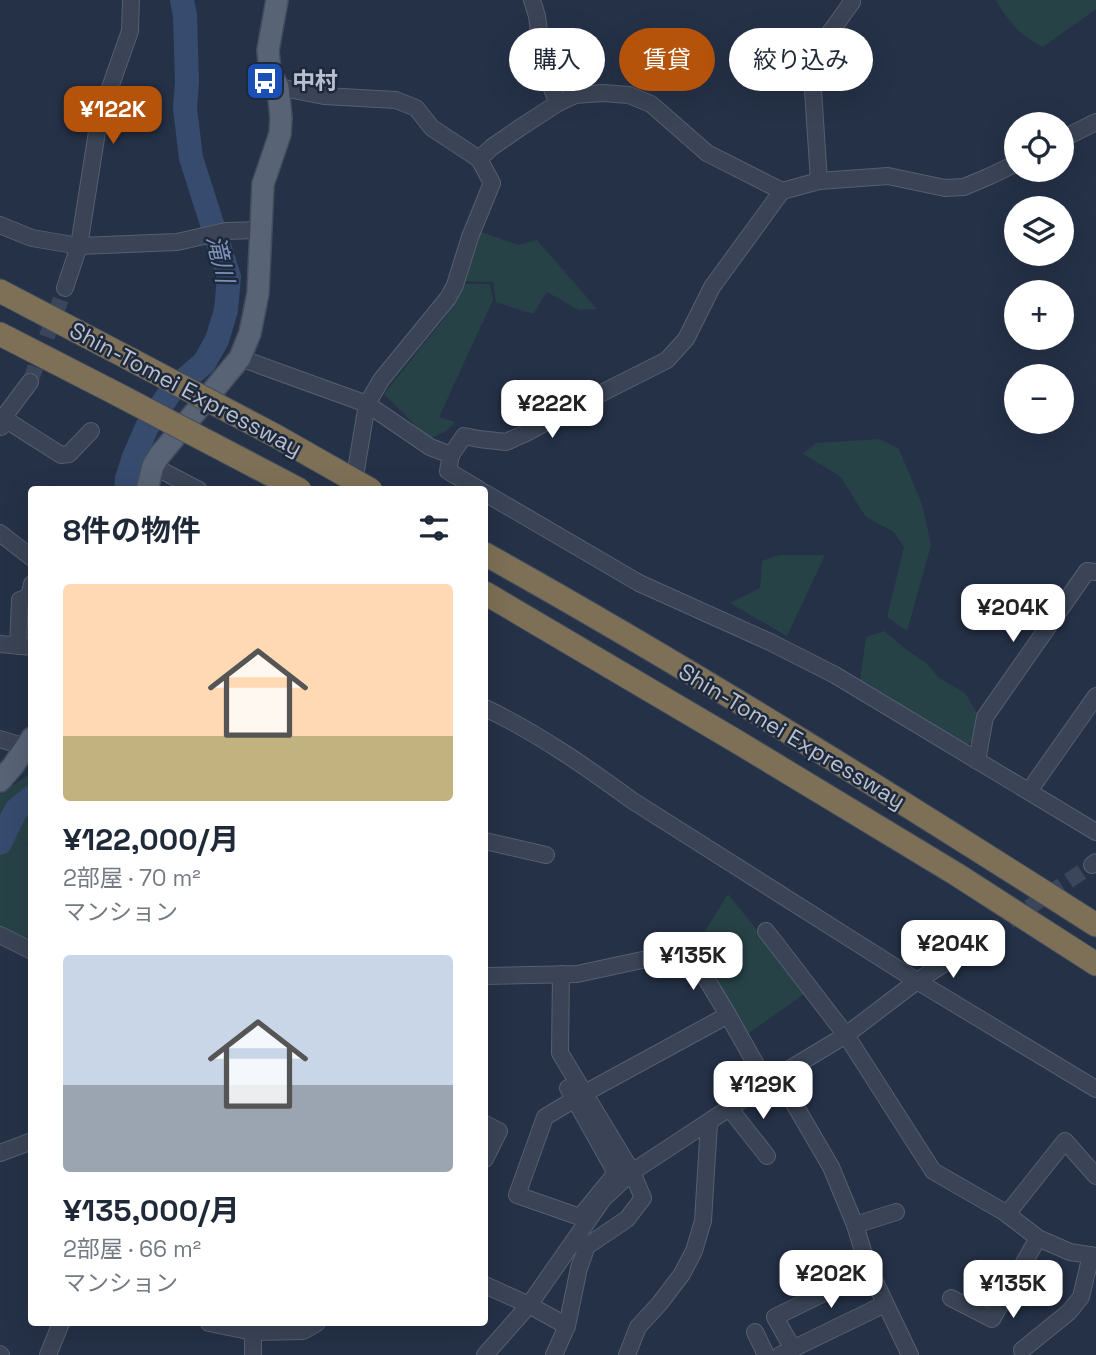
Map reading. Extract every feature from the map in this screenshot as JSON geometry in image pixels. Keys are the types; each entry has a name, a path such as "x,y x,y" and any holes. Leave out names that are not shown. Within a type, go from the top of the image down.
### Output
{"highway":[{"name":"Shin-Tomei Expressway","path":"0,291 276,436 364,486"},
{"name":"Shin-Tomei Expressway","path":"0,334 292,486"},
{"name":"Shin-Tomei Expressway","path":"488,556 763,717 1096,925"},
{"name":"Shin-Tomei Expressway","path":"488,595 957,874 1096,964"}],"main road":[{"path":"148,486 153,466 159,456 240,358 250,333 258,293 263,184 281,126 278,88 270,73 268,50 277,0"},
{"path":"0,781 28,744"}],"street":[{"path":"65,288 79,246 99,119 130,32 131,0"},
{"path":"532,0 537,16 544,70 558,103"},
{"path":"819,181 813,90 829,34 851,0"},
{"path":"278,88 324,96 397,100 416,108 432,128 480,159 492,183 448,298 381,380 368,404 353,486"},
{"path":"480,159 492,146 575,94 629,95 651,104 707,153 782,191"},
{"path":"1074,133 1096,122"},
{"path":"473,486 448,471 451,455 464,436 506,442 667,360 686,340 712,287 782,191 819,181 888,176 945,188 964,187 1004,169"},
{"path":"0,225 32,238 79,246 177,242 226,231 260,230"},
{"path":"240,358 368,404 430,447 451,455"},
{"path":"30,382 1,421 61,455 69,454 91,430"},
{"path":"153,466 191,486"},
{"path":"488,495 639,583 770,642 835,675 1096,832"},
{"path":"0,533 28,555"},
{"path":"977,761 985,717 1087,571 1096,572"},
{"path":"0,644 24,647 20,600 28,597"},
{"path":"1029,791 1096,696"},
{"path":"488,709 547,742 633,801 916,981 1096,1088"},
{"path":"0,739 28,742"},
{"path":"488,842 546,855"},
{"path":"766,931 846,1035 933,1171 1007,1214 1038,1238 1070,1252 1093,1255 1081,1297 1069,1312 1022,1350"},
{"path":"0,936 28,949"},
{"path":"485,1355 529,1305 603,1199 632,1172 846,1035 916,981 969,948"},
{"path":"488,976 577,974 689,950 728,1015 831,1167 855,1225 868,1267 911,1355"},
{"path":"561,974 561,1053 576,1094 616,1173 580,1217 517,1195 545,1117 576,1094 728,1015"},
{"path":"554,1355 567,1325 579,1268 587,1246 627,1219 643,1198 632,1172 576,1094"},
{"path":"730,1109 767,1156"},
{"path":"627,1355 638,1327 682,1274 694,1251 703,1221 709,1123"},
{"path":"488,1126 499,1131 488,1152"},
{"path":"1007,1214 1065,1141 1096,1176"},
{"path":"0,1153 28,1142"},
{"path":"855,1225 896,1212"},
{"path":"951,1298 992,1319 1038,1238"},
{"path":"868,1267 843,1277 826,1292 775,1317 787,1352 885,1304"},
{"path":"488,1286 567,1325"},
{"path":"48,1355 60,1326"},
{"path":"235,1326 303,1331 312,1326"},
{"path":"253,1328 253,1355"},
{"path":"755,1332 766,1355"}],"green space":[{"path":"996,0 1096,0 1096,9 1043,47 1016,28"},
{"path":"473,229 518,245 537,240 597,309 579,310 547,292 533,314 496,302 493,282 460,281"},
{"path":"462,284 490,284 493,300 439,417 455,422 446,431 429,439 384,394 447,315"},
{"path":"880,439 899,449 923,507 931,545 907,631 887,617 904,547 894,532 866,517 840,476 803,454 816,443"},
{"path":"779,555 825,555 787,636 730,603 760,588 762,561"},
{"path":"884,631 926,663 939,678 965,693 980,718 976,739 965,746 860,680 866,637"},
{"path":"28,775 28,842 25,847 28,844 26,941 0,928 0,794"},
{"path":"728,894 807,992 746,1035 694,949"}],"waterway":[{"name":"滝川","path":"126,486 134,457 147,427 171,391 204,363 217,340 226,310 229,277 191,158 185,108 187,82 182,0"},
{"name":"滝川","path":"0,843 16,810 28,800"}],"tunnel":[{"path":"30,382 65,288"},
{"path":"969,948 1092,865"}],"place":[{"name":"中村","path":"265,81"}]}
